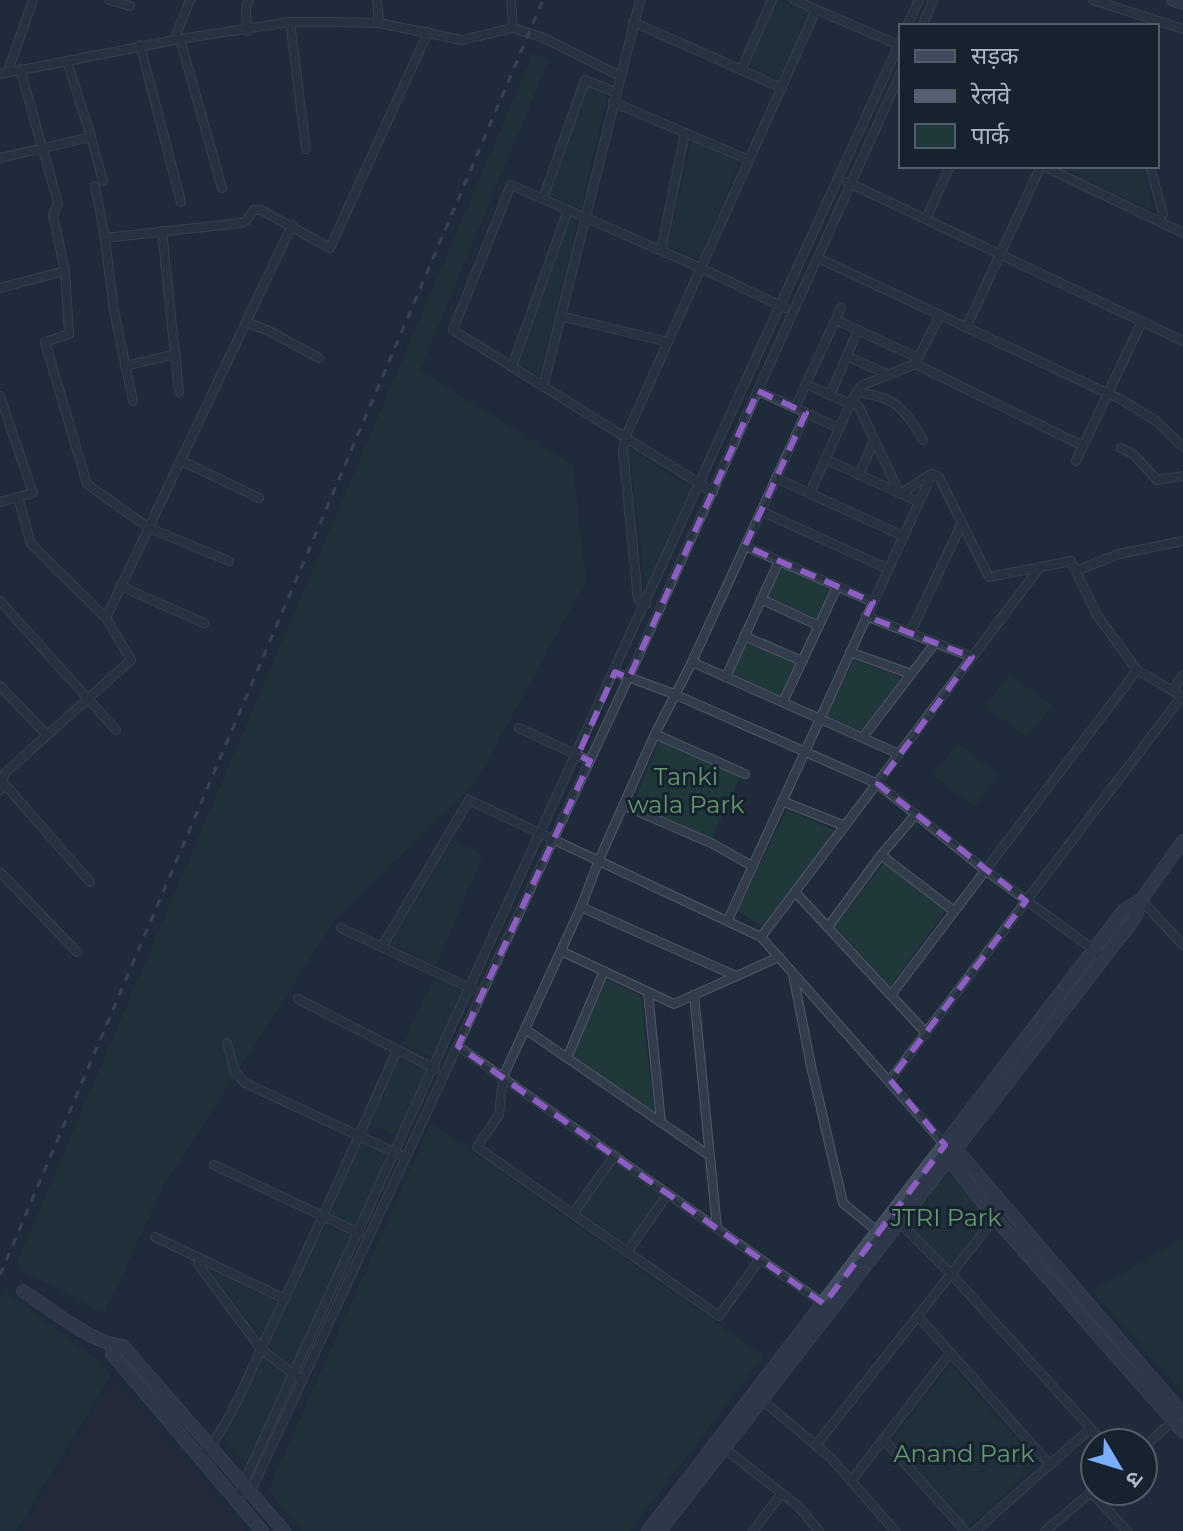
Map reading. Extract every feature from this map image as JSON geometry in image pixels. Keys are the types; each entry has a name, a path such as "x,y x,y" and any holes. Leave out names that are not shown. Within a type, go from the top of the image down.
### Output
{"street":[{"path":"4,72 33,0"},
{"path":"109,0 130,6"},
{"path":"190,0 177,39 222,188"},
{"path":"247,31 246,6 249,0"},
{"path":"377,0 379,23"},
{"path":"511,0 513,28"},
{"path":"543,387 640,0"},
{"path":"741,70 772,0"},
{"path":"794,0 899,42"},
{"path":"908,24 919,0"},
{"path":"923,24 933,0"},
{"path":"1093,0 1183,29"},
{"path":"1173,0 1183,3"},
{"path":"646,604 638,599 623,449 625,438 816,10"},
{"path":"4,72 140,45 290,22 379,23 462,40 513,28 544,38 620,76"},
{"path":"290,22 306,149"},
{"path":"633,22 782,88"},
{"path":"105,238 241,223 254,210 261,210 330,248 428,32"},
{"path":"248,1489 294,1376 899,44"},
{"path":"140,45 181,202"},
{"path":"67,61 91,137 125,366 133,401"},
{"path":"20,69 58,203 53,215 65,271 69,334 45,342 87,484 149,526 229,561"},
{"path":"238,1501 248,1489 303,1382 629,678 899,76"},
{"path":"543,199 585,80 615,92"},
{"path":"613,102 749,160"},
{"path":"661,250 685,133"},
{"path":"0,158 91,137"},
{"path":"926,219 949,168"},
{"path":"966,328 1041,168"},
{"path":"1046,168 1183,233"},
{"path":"1151,168 1163,214 1159,221"},
{"path":"839,178 1183,341"},
{"path":"713,492 453,330 511,185 794,312"},
{"path":"512,367 568,210"},
{"path":"106,618 292,225"},
{"path":"162,231 179,392"},
{"path":"818,258 1108,394 1156,421 1183,447"},
{"path":"0,288 65,271"},
{"path":"795,408 841,308"},
{"path":"810,493 861,386 916,361 940,315"},
{"path":"560,316 668,342"},
{"path":"836,320 1083,446"},
{"path":"1076,461 1142,321"},
{"path":"246,322 319,358"},
{"path":"830,395 858,330"},
{"path":"125,366 176,354"},
{"path":"847,356 889,375"},
{"path":"806,384 830,395 853,399 878,394 894,402 923,440"},
{"path":"758,391 839,428"},
{"path":"0,396 33,493 0,502"},
{"path":"853,399 900,494"},
{"path":"760,1259 719,1316 477,1147 499,1115 503,1077 581,907 655,734 692,662 806,413"},
{"path":"859,475 874,440"},
{"path":"1121,448 1133,454 1157,480 1183,476"},
{"path":"825,459 919,502"},
{"path":"180,460 259,498"},
{"path":"900,494 932,474"},
{"path":"728,920 932,474"},
{"path":"890,1080 1183,696 1137,670 1097,615 1071,561 989,577 939,477 932,474"},
{"path":"776,478 903,536"},
{"path":"18,497 31,544 106,618 131,660 5,773 1,784 90,882"},
{"path":"761,511 888,569"},
{"path":"910,633 962,523"},
{"path":"1076,571 1119,554 1183,541"},
{"path":"745,546 873,602"},
{"path":"726,677 779,561"},
{"path":"761,937 1040,567"},
{"path":"120,586 204,623"},
{"path":"783,702 837,587"},
{"path":"761,599 819,626"},
{"path":"0,601 116,730"},
{"path":"866,616 972,657"},
{"path":"744,636 802,661"},
{"path":"863,737 935,643"},
{"path":"850,652 911,674"},
{"path":"692,662 899,754"},
{"path":"891,995 1137,670"},
{"path":"615,672 674,694 878,784 985,870 1099,954"},
{"path":"1172,690 1183,675"},
{"path":"0,686 47,735"},
{"path":"519,728 590,761"},
{"path":"655,734 745,774"},
{"path":"382,947 469,800 761,937 890,1080 1180,1416 1183,1432"},
{"path":"782,801 845,826"},
{"path":"623,805 713,844 752,866"},
{"path":"828,927 881,855 916,814"},
{"path":"648,1531 878,1232 949,1150 1099,954 1124,910 1141,900 1183,841"},
{"path":"881,855 954,911"},
{"path":"0,873 77,952"},
{"path":"795,892 926,1033"},
{"path":"1141,900 1183,945"},
{"path":"581,907 736,976"},
{"path":"341,928 482,993"},
{"path":"561,951 674,1004 779,957"},
{"path":"567,1058 604,971"},
{"path":"793,973 843,1203 878,1232"},
{"path":"648,992 661,1123"},
{"path":"694,995 717,1228"},
{"path":"298,999 435,1069"},
{"path":"525,1029 710,1156"},
{"path":"227,1043 235,1072 245,1083 406,1158"},
{"path":"458,1046 824,1304"},
{"path":"201,1457 211,1447 261,1349 324,1217 397,1050"},
{"path":"949,1150 995,1218 1180,1416"},
{"path":"660,1531 900,1223 949,1150"},
{"path":"573,1214 614,1156"},
{"path":"214,1165 359,1233"},
{"path":"627,1252 668,1194"},
{"path":"816,1445 995,1218"},
{"path":"900,1223 952,1275 1088,1427"},
{"path":"155,1237 285,1299"},
{"path":"200,1258 198,1264 261,1349 303,1382"},
{"path":"23,1291 74,1325 113,1345 123,1346 284,1531"},
{"path":"918,1316 1050,1465"},
{"path":"113,1345 112,1354 262,1531"},
{"path":"851,1481 950,1353"},
{"path":"762,1400 831,1458 895,1531"},
{"path":"1159,1434 1180,1416"},
{"path":"975,1531 1079,1439"},
{"path":"884,1440 965,1531"},
{"path":"724,1448 798,1506 819,1531"},
{"path":"753,1531 782,1493"},
{"path":"1045,1531 1079,1502"},
{"path":"1107,1507 1127,1531"}],"highlighted area":[{"path":"758,391 806,413 745,546 873,602 866,616 972,657 878,784 1026,901 890,1080 945,1145 824,1304 458,1046 590,761 578,755 615,672 629,678"}],"shaded area":[{"path":"114,1379 245,1531 22,1531"}],"green space":[{"path":"777,0 810,13 780,79 748,65"},
{"path":"533,53 549,60 420,370 573,465 586,581 475,784 336,918 164,1186 104,1314 15,1267"},
{"path":"588,86 607,94 581,209 550,195"},
{"path":"692,141 740,162 698,260 667,246"},
{"path":"1063,168 1143,168 1153,211"},
{"path":"571,216 578,219 539,378 519,366"},
{"path":"629,448 692,489 646,590"},
{"path":"780,566 833,590 818,622 766,599"},
{"path":"746,641 798,664 782,699 730,675"},
{"path":"854,660 902,677 861,731 826,716"},
{"path":"1010,674 1052,706 1027,738 985,706"},
{"name":"Tanki wala Park","path":"660,740 741,775 711,840 632,806"},
{"path":"958,743 999,775 975,807 933,775"},
{"path":"787,809 836,831 762,926 737,911"},
{"path":"453,839 483,855 436,966 391,944"},
{"path":"884,863 947,909 890,986 835,926"},
{"path":"433,979 462,992 433,1057 403,1044"},
{"path":"606,979 641,996 654,1112 573,1057"},
{"path":"398,1058 427,1072 398,1137 370,1124"},
{"path":"431,1123 764,1356 630,1531 302,1531 268,1491"},
{"path":"366,1132 394,1145 356,1228 329,1215"},
{"path":"614,1163 660,1196 627,1244 580,1211"},
{"name":"JTRI Park","path":"943,1166 988,1217 952,1270 901,1218"},
{"path":"325,1225 353,1237 292,1365 269,1346"},
{"path":"1183,1238 1183,1393 1092,1291"},
{"path":"210,1270 277,1301 262,1338"},
{"path":"4,1290 102,1364 111,1375 16,1531 0,1531 0,1300"},
{"path":"264,1358 287,1377 246,1463 223,1440"},
{"name":"Anand Park","path":"950,1365 1039,1463 967,1528 890,1442"}],"railway":[{"path":"0,1275 543,0"}]}
